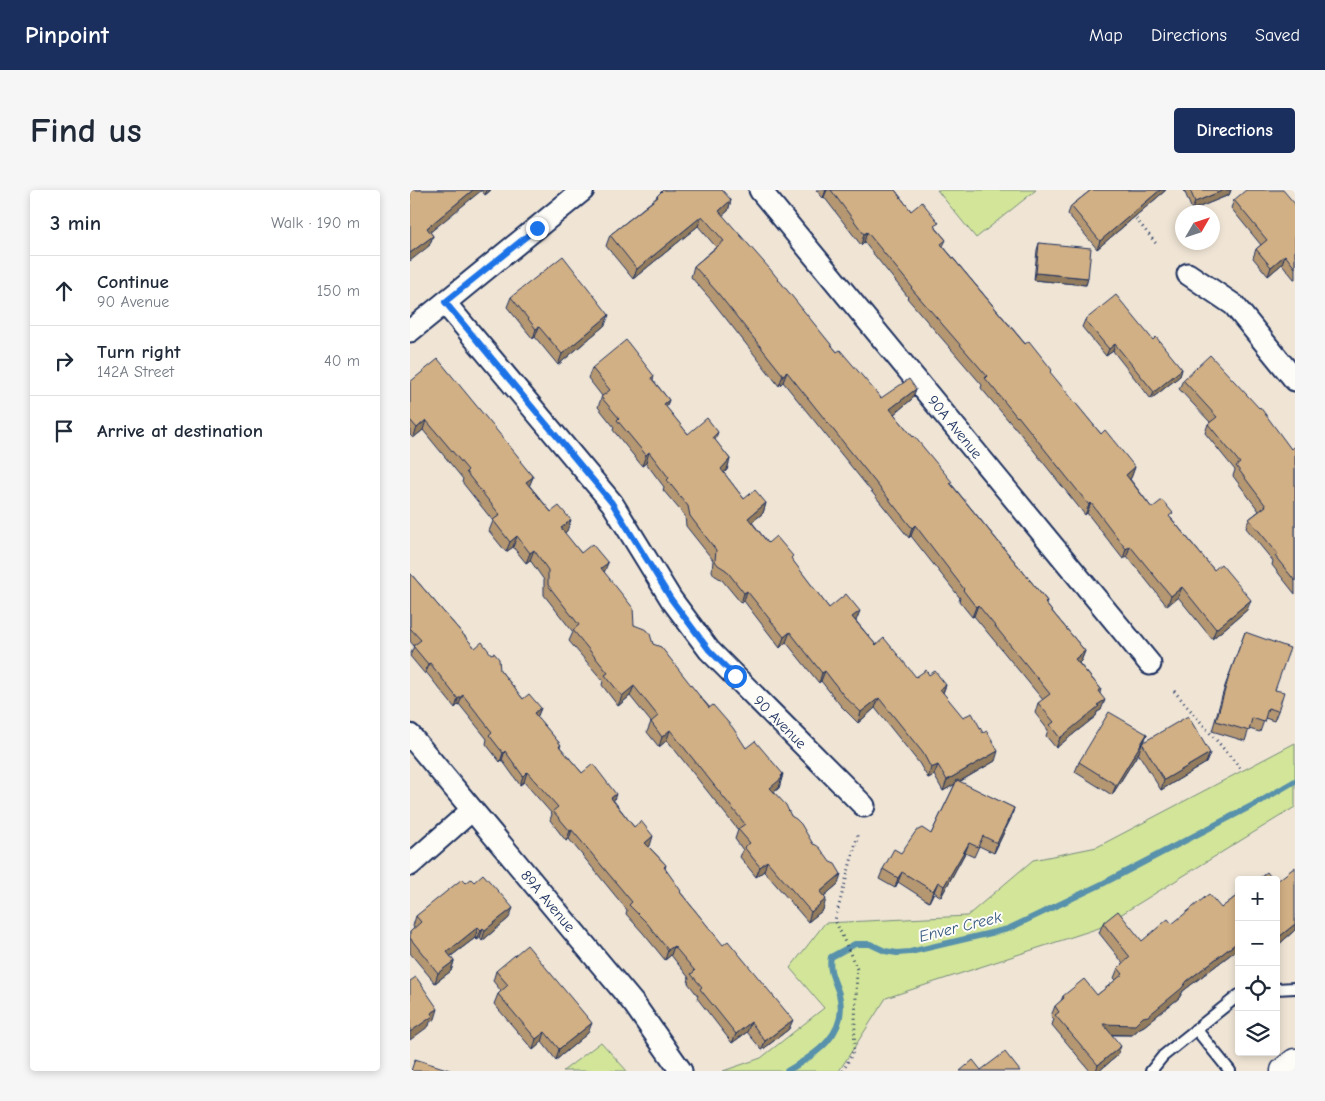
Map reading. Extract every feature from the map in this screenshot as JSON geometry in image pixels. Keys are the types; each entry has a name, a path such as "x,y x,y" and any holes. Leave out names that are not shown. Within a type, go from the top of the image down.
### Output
{"main road":[{"path":"1284,1071 1295,1063"}],"street":[{"path":"410,331 583,190"},
{"name":"90A Avenue","path":"760,190 1150,664"},
{"path":"1188,274 1234,305 1295,380"},
{"name":"90 Avenue","path":"445,302 612,503 671,599 709,650 864,806"},
{"name":"89A Avenue","path":"410,735 634,1004 681,1071"},
{"path":"410,865 472,810"}],"lane":[{"path":"1280,989 1295,988"},
{"path":"1151,1071 1162,1056 1235,998"},
{"path":"1196,1029 1230,1071"}],"path":[{"path":"1130,213 1158,246"},
{"path":"1174,692 1241,769"},
{"path":"843,1071 854,1050 857,969 836,926 836,913 858,835"}],"green space":[{"path":"937,190 1036,190 976,238"},
{"path":"1295,743 1295,807 1099,928 886,998 839,1071 723,1071 761,1058 824,1008 790,968 825,923 967,916 1033,860 1097,847"},
{"path":"601,1042 627,1071 563,1071"}],"building":[{"path":"410,190 473,190 427,228 433,236 410,253"},
{"path":"663,190 722,190 731,200 719,211 770,269 837,352 840,350 881,398 909,379 916,389 890,409 952,482 950,483 1047,601 1045,603 1085,651 1075,659 1101,689 1098,691 1105,700 1060,738 1050,725 1054,722 1038,703 1050,694 978,605 976,607 915,525 912,528 787,372 783,375 694,266 724,241 702,216 637,269 610,235 658,197"},
{"path":"831,190 895,190 911,211 922,202 939,223 934,226 946,240 941,244 1025,344 1029,341 1052,370 1050,372 1101,434 1105,430 1135,467 1126,475 1152,508 1162,500 1173,513 1169,516 1214,570 1221,564 1251,600 1216,629 1182,587 1171,596 1130,546 1126,549 1091,503 1089,505 985,378 987,376 911,288 867,232 864,234"},
{"path":"1091,190 1160,190 1100,241 1071,206"},
{"path":"1190,190 1224,190 1195,202"},
{"path":"1246,190 1283,190 1295,204 1295,268 1285,255 1271,267 1256,249 1267,240 1234,200"},
{"path":"1039,243 1091,248 1088,278 1036,273"},
{"path":"563,256 609,315 562,354 539,327 536,329 511,297"},
{"path":"1116,295 1153,340 1156,337 1182,369 1154,392 1115,344 1109,349 1085,320"},
{"path":"626,340 654,376 651,378 669,400 664,404 688,434 707,418 718,432 713,437 730,459 721,469 744,499 755,490 766,503 748,518 768,543 776,536 793,556 791,558 829,608 846,594 860,611 852,617 876,645 884,638 916,677 926,670 929,675 935,671 946,685 940,689 963,717 972,713 983,733 987,731 998,751 947,780 938,765 931,768 923,753 879,698 861,712 844,696 825,671 822,673 790,632 784,637 747,591 744,593 726,570 718,565 715,561 716,550 690,516 688,506 667,480 669,478 649,452 646,455 601,397 610,390 592,368"},
{"path":"1210,355 1260,407 1291,449 1295,446 1295,581 1275,556 1278,554 1249,519 1266,506 1236,466 1240,463 1208,424 1217,417 1183,380"},
{"path":"438,359 521,460 533,477 526,482 551,512 559,506 571,520 561,528 581,553 592,544 608,563 601,568 633,608 634,625 647,630 653,644 661,647 709,708 713,705 733,728 746,748 755,741 783,774 782,778 770,788 786,805 791,816 801,824 813,844 820,848 830,862 835,864 841,874 820,892 826,899 811,912 767,861 760,867 744,847 750,843 738,829 745,824 670,730 662,737 651,722 658,716 634,686 622,696 605,675 608,673 573,630 579,625 548,585 548,570 534,550 530,553 517,536 510,542 493,520 500,515 466,472 468,470 426,420 417,428 410,420 410,382"},
{"path":"410,573 475,648 482,642 491,654 494,653 499,659 500,670 523,699 529,694 541,708 534,713 582,773 593,764 616,794 611,798 634,827 641,821 653,836 645,843 666,865 664,867 680,892 723,945 728,941 793,1020 765,1041 751,1022 736,1034 700,989 702,987 691,974 695,971 674,946 668,950 647,923 629,905 632,902 572,830 570,831 553,811 558,807 527,772 523,776 505,751 503,753 489,735 492,732 463,695 458,699 430,663 428,664 413,646 421,640 410,628"},
{"path":"1245,632 1290,648 1275,690 1284,692 1278,711 1268,708 1264,722 1252,718 1249,731 1216,721 1229,676"},
{"path":"1109,712 1147,734 1116,785 1079,762"},
{"path":"1188,716 1210,753 1164,780 1142,743"},
{"path":"957,780 1014,808 997,843 983,836 978,847 969,843 944,886 938,882 933,891 902,872 898,878 883,869 894,849 901,853 916,831 922,828 931,834"},
{"path":"1295,867 1295,924 1280,936 1280,921 1280,879"},
{"path":"1267,872 1270,876 1262,876"},
{"path":"483,874 513,908 485,930 483,928 481,930 478,927 447,952 454,961 438,973 410,938 410,932 421,922 416,916 462,879 466,883 471,879 474,882"},
{"path":"1209,894 1221,908 1235,897 1235,944 1135,1025 1103,1024 1121,1046 1098,1065 1055,1015 1059,1012 1055,1006 1064,998 1063,996 1084,979 1097,995 1123,974 1118,968 1130,957 1103,923 1118,911 1142,941 1168,919 1172,924"},
{"path":"527,945 592,1023 559,1049 545,1032 536,1039 498,994 508,985 496,971"},
{"path":"416,977 438,1009 431,1013 433,1016 410,1032 410,981"},
{"path":"1005,1052 1020,1071 960,1071 973,1060 981,1070"},
{"path":"415,1059 453,1071 411,1071"}],"waterway":[{"name":"Enver Creek","path":"787,1071 819,1049 835,1031 841,1008 839,994 831,971 831,957 855,944 870,944 885,951 897,953 910,952 1008,929 1102,884 1261,801 1295,781"}],"route":[{"path":"537,228 445,302 612,503 671,599 709,650 735,676"}]}
